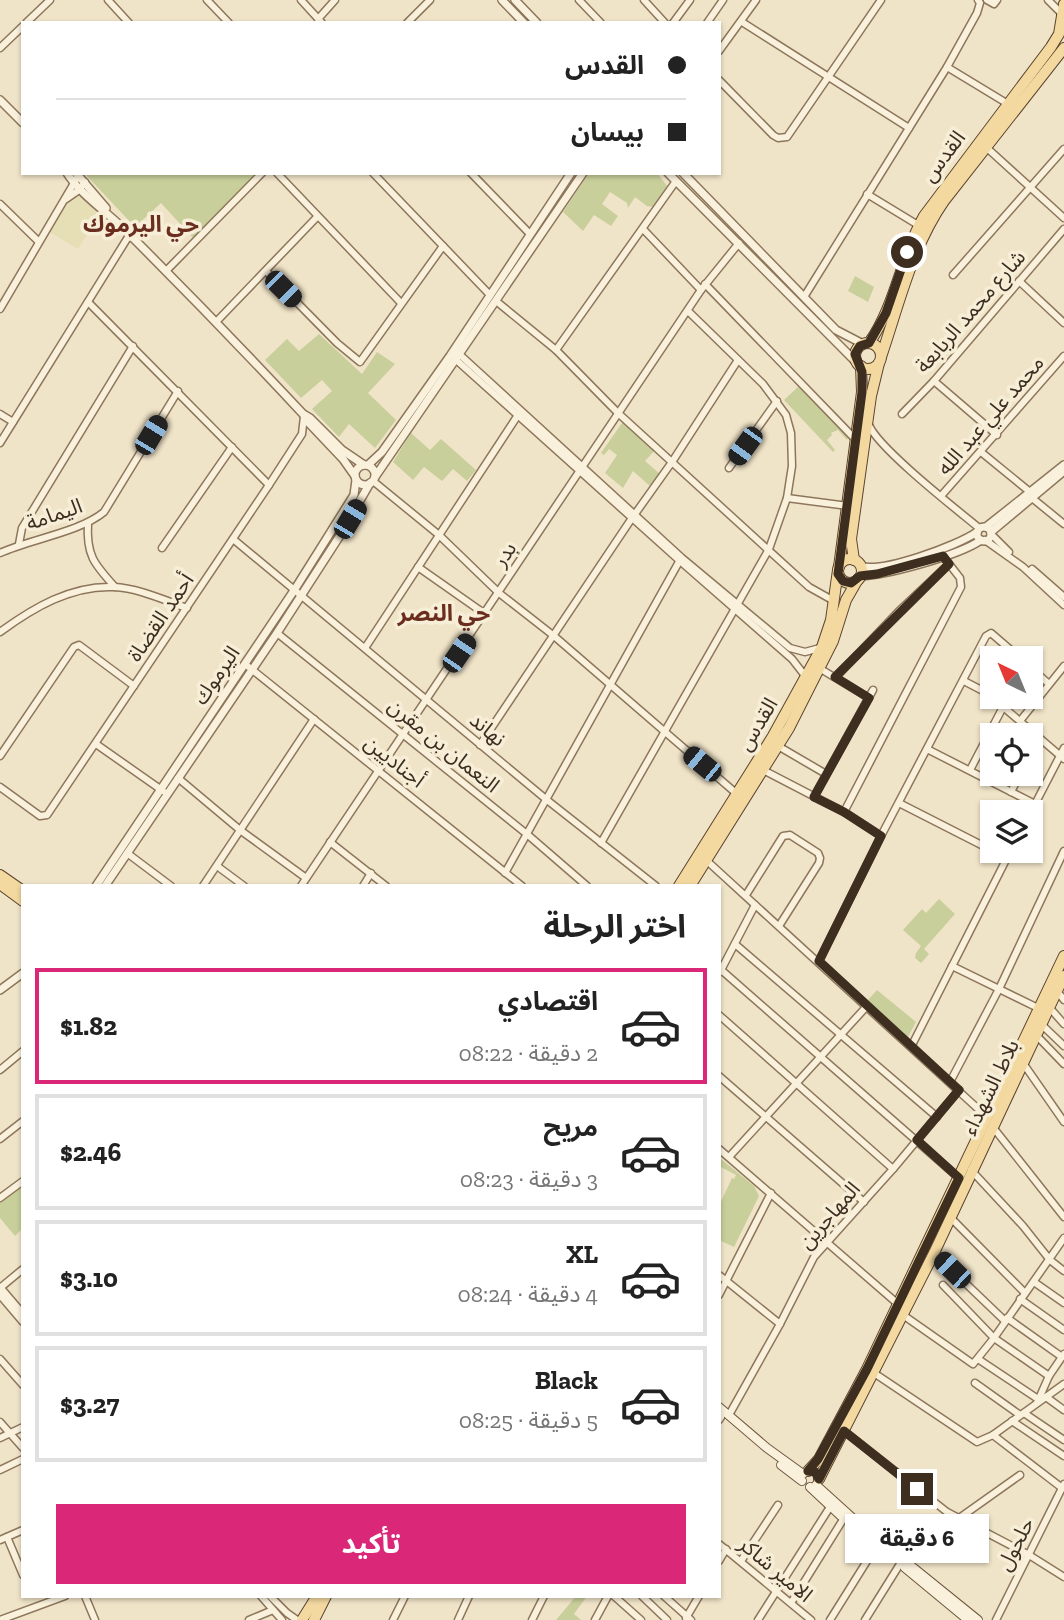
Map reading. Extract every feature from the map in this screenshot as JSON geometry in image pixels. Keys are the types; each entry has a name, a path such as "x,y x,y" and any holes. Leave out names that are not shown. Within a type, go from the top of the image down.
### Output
{"main road":[{"name":"القدس","path":"866,344 886,313 918,225 936,197 1056,38 1063,11"},
{"name":"القدس","path":"691,884 778,746 834,641 858,570 851,539 867,421 880,360 912,263 926,230 944,201 1064,48"},
{"path":"866,344 878,348 880,360 870,368 859,365 855,354 866,344"},
{"name":"القدس","path":"680,884 737,794 822,647 831,620 848,506 862,392 859,365"},
{"path":"847,560 858,570 851,583 843,581 838,568 847,560"},
{"path":"0,876 21,890"},
{"path":"0,884 21,900"},
{"path":"1019,1062 1064,956"},
{"name":"بلاط الشهداء","path":"815,1484 934,1253 990,1121 1041,1024 1044,1008 1060,996 1064,976"},
{"path":"804,1475 818,1459 871,1371 898,1304 990,1121"},
{"path":"722,1415 804,1475 858,1523 978,1620"},
{"path":"804,1475 815,1472 815,1484 830,1507 968,1620"},
{"path":"300,1620 316,1598"},
{"path":"314,1620 325,1598"}],"street":[{"path":"29,21 50,0"},
{"path":"107,0 126,21"},
{"path":"206,0 227,21"},
{"path":"300,0 320,21 335,0"},
{"path":"409,21 430,0"},
{"path":"502,0 522,21"},
{"path":"515,0 535,21"},
{"path":"579,0 599,21"},
{"path":"644,0 663,21"},
{"path":"674,21 690,0"},
{"path":"708,21 723,0"},
{"path":"721,48 756,0"},
{"path":"721,82 778,138 792,134 881,0"},
{"path":"804,298 947,67 982,0 994,4 997,0"},
{"path":"1048,0 1063,11"},
{"path":"414,16 419,21"},
{"path":"742,22 909,128"},
{"path":"0,48 21,29"},
{"path":"947,67 1008,104"},
{"path":"0,100 21,121"},
{"path":"987,148 1064,218"},
{"path":"953,275 1064,149"},
{"path":"68,175 79,190 110,214"},
{"path":"166,271 260,175"},
{"path":"279,175 401,303"},
{"path":"375,175 490,295"},
{"path":"473,175 530,233"},
{"path":"455,355 490,295 570,175"},
{"path":"355,478 356,469 366,465 382,452 496,301 582,175"},
{"path":"670,175 859,365"},
{"path":"685,175 841,334 866,344"},
{"path":"0,309 73,183 80,177"},
{"path":"79,190 80,177"},
{"path":"80,177 110,214 316,428 343,459 355,478 364,485 373,480"},
{"path":"556,350 676,181"},
{"path":"66,199 79,190"},
{"path":"867,194 918,225"},
{"path":"0,204 38,241"},
{"path":"216,322 317,217"},
{"path":"643,229 856,440"},
{"name":"شارع محمد الربابعة","path":"902,414 934,381 1064,229"},
{"path":"0,443 130,234"},
{"name":"بدر","path":"302,884 703,287 739,243"},
{"path":"266,271 360,362 443,246"},
{"path":"1019,281 1064,323"},
{"path":"496,301 556,350 618,413 809,587 834,601"},
{"path":"88,302 269,485"},
{"path":"601,843 769,549 787,498 792,466 792,441 786,415 777,401 688,311"},
{"path":"19,544 22,528 133,346"},
{"path":"455,355 518,415 580,468"},
{"path":"455,355 681,560 736,606 790,648 806,652 822,647"},
{"name":"اليرموك","path":"97,884 164,791 455,355"},
{"name":"محمد علي عبد الله","path":"941,496 1064,356"},
{"path":"481,745 738,360"},
{"path":"934,381 997,435"},
{"name":"اليمامة","path":"0,553 19,544 88,523 104,512 178,391"},
{"path":"729,468 777,401"},
{"path":"0,414 13,422"},
{"name":"أحمد القضاة","path":"0,787 44,817 96,744 302,434 304,415"},
{"path":"365,648 518,415"},
{"path":"867,421 874,436 1064,605"},
{"path":"316,428 342,450 373,469 373,480"},
{"path":"302,434 316,428"},
{"path":"162,548 232,447"},
{"path":"981,452 1064,524"},
{"path":"1031,495 1064,465"},
{"path":"858,570 877,574 943,556 984,533 1064,471"},
{"name":"اليرموك","path":"106,884 164,791 178,778 248,666 277,633 298,591 354,495 355,478"},
{"path":"373,480 439,535 499,593 554,636 737,794"},
{"path":"787,498 848,506"},
{"path":"88,523 91,557 116,587"},
{"path":"858,570 900,562 984,533"},
{"path":"984,533 1064,597"},
{"name":"نهاند","path":"233,539 547,800 653,884"},
{"path":"844,812 961,589 960,578 943,556"},
{"path":"505,873 681,560"},
{"path":"835,677 949,564"},
{"path":"418,567 485,614"},
{"path":"1,632 41,606 69,593 116,587 148,594 187,608"},
{"path":"736,606 798,665 806,678"},
{"path":"982,646 989,632 1006,646"},
{"name":"النعمان بن مقرن","path":"277,633 528,835 585,884"},
{"path":"0,756 74,648 79,645 134,686"},
{"path":"819,961 881,836 980,650"},
{"name":"أجناديين","path":"248,666 519,884"},
{"path":"1020,721 1064,666"},
{"path":"814,797 871,694 819,668"},
{"path":"1043,679 1049,684"},
{"path":"964,681 980,690"},
{"path":"970,770 1002,709"},
{"path":"1005,709 1022,723"},
{"path":"204,884 314,719"},
{"path":"1043,741 1062,757"},
{"path":"96,744 164,791"},
{"path":"778,746 826,774"},
{"path":"1037,800 1062,757 1064,748"},
{"path":"927,749 1027,800"},
{"path":"763,770 844,812 881,836"},
{"path":"178,778 240,830 306,878"},
{"path":"1011,792 1014,786"},
{"path":"899,803 980,844"},
{"path":"746,895 783,836 790,835 818,853 820,863 779,926"},
{"path":"330,842 384,884"},
{"path":"950,1082 999,989 1064,851"},
{"path":"127,853 168,884"},
{"path":"706,860 959,1090 990,1121 1064,1217"},
{"path":"911,1047 1004,863"},
{"path":"217,866 241,884"},
{"path":"364,884 370,873"},
{"path":"721,968 755,905"},
{"path":"735,944 937,1117"},
{"path":"952,966 1044,1008 1064,1024"},
{"path":"721,971 959,1178"},
{"path":"0,990 21,972"},
{"path":"729,1157 867,1006"},
{"path":"721,1017 893,1169"},
{"path":"1041,1024 1064,1046"},
{"path":"1036,1035 1064,1064"},
{"path":"0,1070 21,1053"},
{"path":"1019,1062 1064,1122"},
{"path":"721,1078 864,1202"},
{"name":"المهاجرين","path":"722,1415 780,1324 805,1273 826,1241 864,1202 959,1090"},
{"path":"0,1139 21,1123"},
{"path":"721,1151 898,1304"},
{"path":"971,1170 1024,1226 1049,1260 1064,1271"},
{"path":"0,1199 21,1183"},
{"path":"721,1292 771,1193"},
{"path":"950,1217 1025,1293"},
{"path":"903,1315 970,1363 978,1359 994,1338 1063,1240"},
{"path":"934,1253 1006,1320 1063,1355 1049,1376 1040,1400"},
{"path":"21,1271 0,1288 21,1312"},
{"path":"721,1276 780,1324"},
{"path":"1034,1282 1064,1303"},
{"path":"943,1285 994,1338 1049,1376"},
{"path":"0,1295 21,1320"},
{"path":"1020,1299 1064,1330"},
{"path":"0,1359 21,1383"},
{"path":"978,1359 1040,1400 1064,1410"},
{"path":"871,1371 977,1442 993,1434 1064,1384"},
{"path":"975,1384 1064,1440"},
{"path":"1012,1421 1064,1456"},
{"path":"0,1422 21,1446"},
{"path":"0,1438 21,1428"},
{"path":"844,1431 958,1519 1029,1555 1064,1577"},
{"path":"993,1434 1063,1486"},
{"path":"0,1470 21,1460"},
{"path":"958,1519 1020,1475"},
{"name":"حلحول","path":"996,1620 1063,1486"},
{"path":"741,1561 778,1504"},
{"path":"758,1620 830,1507"},
{"path":"792,1604 844,1518"},
{"path":"21,1531 4,1539 21,1571"},
{"name":"الامير شاكر","path":"721,1545 811,1620"},
{"path":"830,1620 877,1545"},
{"path":"721,1558 726,1549"},
{"path":"865,1620 900,1564"},
{"path":"32,1598 36,1606"},
{"path":"0,1620 59,1598"},
{"path":"86,1598 95,1620"},
{"path":"263,1598 282,1620"},
{"path":"272,1598 286,1613 300,1620"},
{"path":"393,1620 404,1598"},
{"path":"458,1620 468,1598"},
{"path":"532,1620 543,1598"},
{"path":"595,1620 607,1598"},
{"path":"616,1598 641,1620"},
{"path":"644,1598 667,1620"},
{"path":"666,1598 688,1619 698,1598"},
{"path":"248,1620 273,1610"}],"shaded area":[{"path":"81,196 99,215 78,249 46,230 66,199"}],"green space":[{"path":"86,175 254,175 194,239 161,203 135,227"},
{"path":"588,175 659,175 667,186 654,207 647,206 635,197 628,208 627,203 610,192 602,204 618,216 611,226 594,215 583,231 563,212"},
{"path":"855,276 874,287 868,302 848,291"},
{"path":"319,334 362,374 377,352 395,364 368,393 396,420 375,448 349,424 339,437 312,409 332,391 322,380 301,398 265,360 287,339 299,351"},
{"path":"799,386 849,435 847,440 838,430 831,433 827,440 835,450 833,452 784,400"},
{"path":"622,423 656,449 645,461 660,474 651,487 633,471 623,488 605,473 617,455 609,449 604,455 601,453"},
{"path":"411,433 430,450 441,439 476,470 467,481 453,469 442,481 424,467 413,480 393,462"},
{"path":"939,899 955,914 924,949 929,954 921,963 915,958 921,946 903,930 922,909 926,913"},
{"path":"877,990 916,1022 908,1037 868,1000"},
{"path":"721,1159 754,1186 759,1196 734,1247 721,1241 721,1202 736,1175 721,1167"},
{"path":"21,1185 21,1230 15,1236 0,1218 0,1201"},
{"path":"574,1598 586,1598 574,1614 581,1620 556,1620"}],"district":[{"name":"حي اليرموك","path":"141,224"},
{"name":"حي النصر","path":"444,613"}],"route":[{"path":"907,252 883,321 869,343 860,346 855,354 856,361 861,366 862,392 838,574 843,581 851,583 860,576 871,576 943,556 949,564 835,677 869,698 814,797 844,812 881,836 819,961 959,1090 917,1140 959,1178 867,1369 818,1459 808,1471 815,1472 819,1479 844,1431 917,1489"}]}
